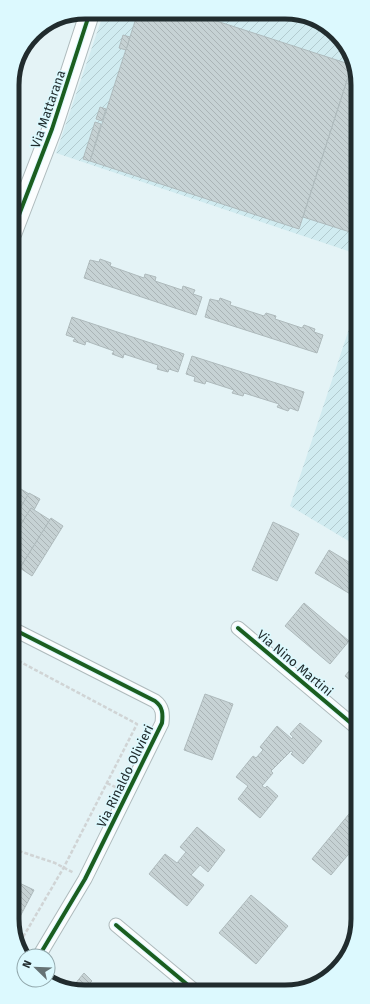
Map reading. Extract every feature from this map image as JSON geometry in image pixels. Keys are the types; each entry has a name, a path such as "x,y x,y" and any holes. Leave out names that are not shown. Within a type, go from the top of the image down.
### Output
{"street":[{"name":"Via Mattarana","path":"19,215 52,129 88,19"},
{"name":"Via Nino Martini","path":"238,628 351,723"},
{"name":"Via Rinaldo Olivieri","path":"19,632 155,701 160,705 164,713 162,723 85,878 44,948"},
{"path":"116,925 189,985"}],"path":[{"path":"19,661 137,724 64,867 22,939"},
{"path":"19,851 64,867 85,878"}],"shaded area":[{"path":"102,19 298,20 314,26 332,38 342,52 350,72 351,252 56,153"},
{"path":"351,323 351,542 290,506"}],"building":[{"path":"136,19 210,19 347,63 350,72 299,229 90,161"},
{"path":"123,35 130,37 126,50 119,48"},
{"path":"350,72 350,232 303,217"},
{"path":"100,107 106,109 102,121 96,119"},
{"path":"95,122 101,124 90,161 83,159"},
{"path":"100,259 111,263 110,266 144,278 145,274 156,277 155,281 182,290 183,286 195,290 193,294 202,297 196,315 84,278 90,260 99,262"},
{"path":"220,298 231,302 230,305 264,316 266,313 276,316 275,319 302,328 304,325 315,329 314,332 323,335 317,353 205,317 210,299 219,301"},
{"path":"72,317 184,354 178,372 169,369 168,372 157,369 158,365 124,354 123,358 112,354 114,351 86,341 85,345 73,341 75,338 66,335"},
{"path":"192,356 304,392 298,411 290,408 288,411 277,407 279,404 244,393 243,396 232,393 234,390 206,381 205,384 194,381 195,377 186,374"},
{"path":"19,488 29,494 19,510"},
{"path":"29,493 40,499 34,510 31,508 20,526 19,510"},
{"path":"31,508 50,520 21,566 19,565 20,526"},
{"path":"51,518 63,526 32,576 20,568"},
{"path":"273,522 299,534 277,581 252,570"},
{"path":"329,550 351,563 351,594 315,573"},
{"path":"304,603 349,641 330,664 285,626"},
{"path":"351,668 351,682 345,676"},
{"path":"205,694 233,704 212,760 184,750"},
{"path":"300,723 322,741 303,764 291,754 293,752 291,751 271,771 273,773 262,786 265,788 267,786 278,796 260,818 238,799 248,786 236,777 253,756 256,758 263,750 260,747 277,726 292,739 293,737 290,734"},
{"path":"351,812 351,851 331,875 312,859"},
{"path":"197,827 225,850 208,872 200,865 191,875 204,885 187,906 149,874 165,854 177,863 186,852 180,847"},
{"path":"19,883 34,890 19,919"},
{"path":"251,895 288,926 256,964 219,933"},
{"path":"84,973 92,981 90,983 92,985 75,984"}],"cycle path":[{"path":"19,215 52,129 88,19"},
{"path":"238,628 351,723"},
{"path":"19,632 155,701 160,706 162,714 162,723 85,879 44,948"},
{"path":"116,925 188,985"}]}
